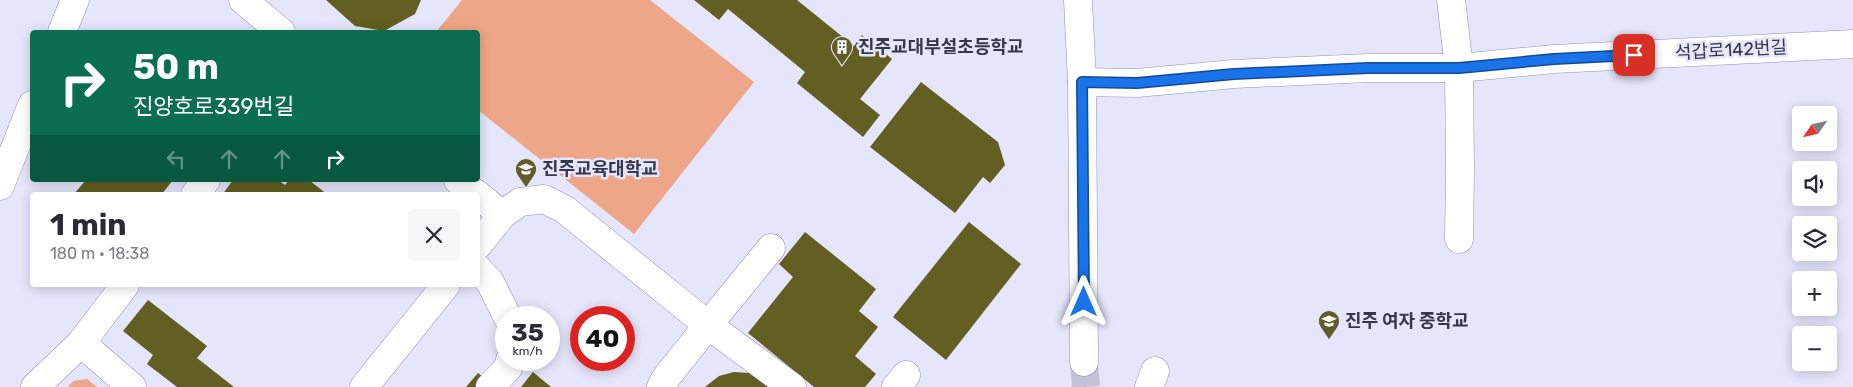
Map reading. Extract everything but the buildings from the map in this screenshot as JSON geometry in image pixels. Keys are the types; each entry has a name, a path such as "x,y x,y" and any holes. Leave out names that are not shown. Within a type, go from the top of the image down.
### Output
{"street":[{"path":"63,30 75,0"},
{"path":"243,0 278,30"},
{"path":"1078,0 1082,82 1084,362"},
{"path":"1451,0 1459,68 1459,239"},
{"name":"석갑로142번길","path":"1082,82 1137,83 1234,74 1368,68 1459,68 1554,59 1853,44"},
{"path":"0,186 30,111"},
{"path":"461,182 473,192"},
{"path":"480,197 502,215"},
{"path":"480,242 502,215 520,202 544,199 564,208 708,325 792,387"},
{"path":"661,387 665,379 771,248"},
{"path":"480,270 490,282 502,306"},
{"path":"35,387 81,343 123,287"},
{"path":"369,385 444,287"},
{"path":"81,343 132,387"},
{"path":"490,387 505,371"}],"shaded area":[{"path":"462,0 650,0 754,82 634,234 480,112 480,30 438,30"},
{"path":"87,379 97,387 68,387 73,381"}],"tunnel":[{"path":"1084,362 1086,387"}],"place":[{"name":"진주교대부설초등학교","path":"842,66"},
{"name":"진주교육대학교","path":"526,188"},
{"name":"진주 여자 중학교","path":"1329,340"}],"route":[{"path":"1084,302 1082,82 1137,83 1234,74 1368,68 1459,68 1554,59 1634,55"}]}
